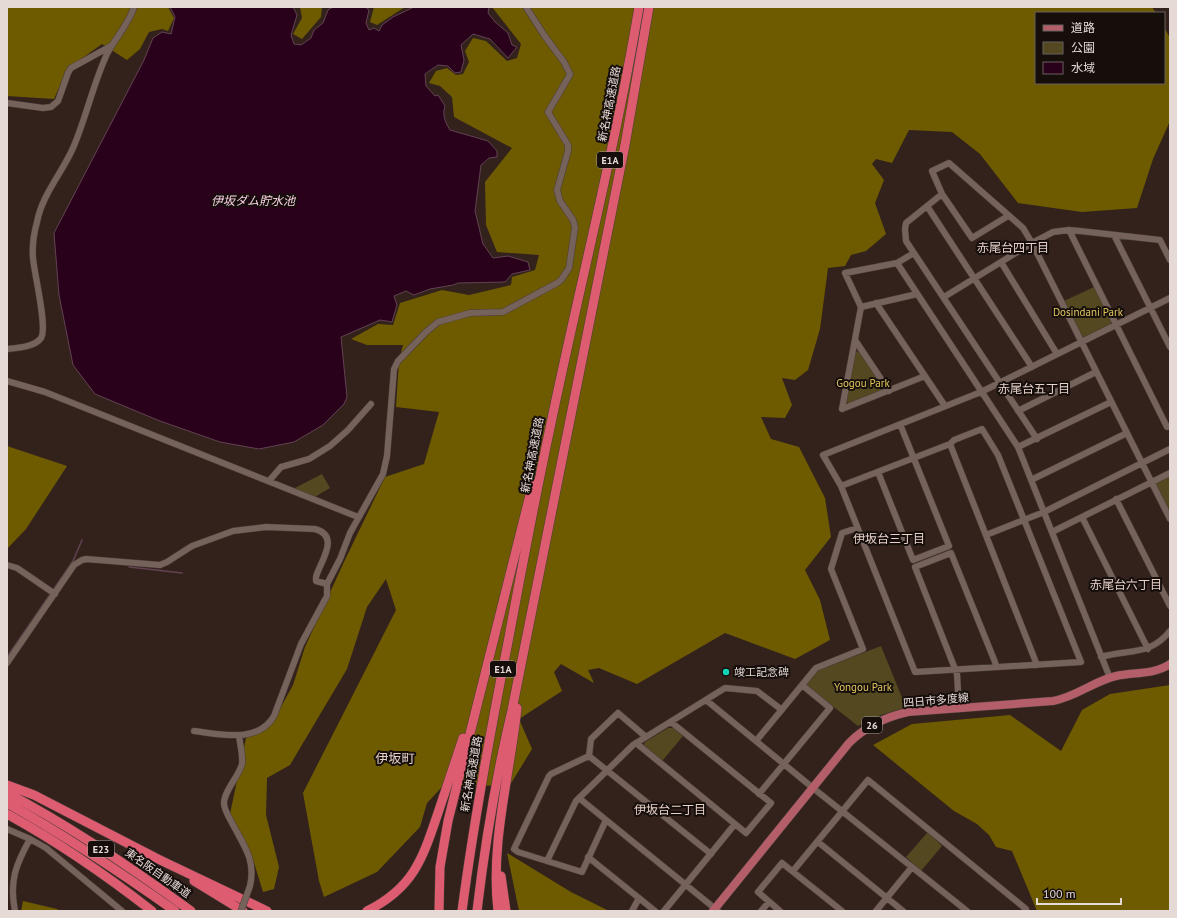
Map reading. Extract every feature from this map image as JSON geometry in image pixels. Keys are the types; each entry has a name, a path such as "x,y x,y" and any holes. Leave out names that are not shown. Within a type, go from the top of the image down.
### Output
{"highway":[{"name":"新名神高速道路","path":"462,911 482,782 550,428 614,141 629,68 639,7"},
{"name":"新名神高速道路","path":"477,911 490,815 625,144 649,7"},
{"path":"439,911 440,867 448,821 533,482 550,428"},
{"path":"367,911 387,900 396,892 410,876 422,857 431,836 465,733 477,689 490,651"},
{"path":"498,911 496,870 499,838 516,721 521,663"},
{"path":"7,785 34,795 158,859 267,911"},
{"name":"東名阪自動車道","path":"7,793 63,824 108,853 191,911"},
{"name":"東名阪自動車道","path":"7,803 97,857 175,911"},
{"path":"7,814 105,876 152,911"},
{"path":"499,838 500,862 506,911"},
{"path":"158,859 242,911"},
{"path":"105,876 143,911"}],"main road":[{"name":"四日市多度線","path":"715,910 849,743 861,732 877,722 908,712 1053,702 1068,698 1110,678 1121,675 1154,671 1170,664"}],"street":[{"path":"7,350 32,344 39,340 43,334 42,316 33,257 37,219 46,198 73,148 105,58 126,24 134,7"},
{"path":"194,731 239,736 263,728 274,716 301,644 327,596 326,584 340,559 358,517 383,474 387,456 394,369 398,361 426,332 438,322 470,313 503,312 557,283 561,280 569,268 574,224 560,202 557,190 568,151 568,145 548,112 570,74 564,62 526,7"},
{"path":"7,103 43,108 51,107 58,101 71,68 112,45"},
{"path":"1008,216 972,238 942,194 932,171 949,163 1023,228 1032,243 1170,519"},
{"path":"942,194 906,223 906,241 1037,438"},
{"path":"927,206 1032,367"},
{"path":"944,297 1032,243 1053,232 1069,230 1160,240 1170,259"},
{"path":"1069,230 1167,427 1170,426"},
{"path":"1114,235 1170,347"},
{"path":"914,253 898,263 845,274 861,307 842,409 925,376"},
{"path":"1001,262 1057,354"},
{"path":"898,263 1018,447 1110,678"},
{"path":"861,307 917,294"},
{"path":"841,486 950,444 954,440 982,429 998,455 1081,662 915,672 841,486 823,455 981,392 1170,298"},
{"path":"876,303 945,406"},
{"path":"855,340 889,391"},
{"path":"1018,411 1096,372"},
{"path":"7,381 45,392 358,517"},
{"path":"1018,447 1111,402"},
{"path":"269,481 282,467 309,459 330,446 348,430 371,404"},
{"path":"878,472 913,560 949,546 900,424"},
{"path":"1031,480 1127,433"},
{"path":"950,444 1037,665"},
{"path":"986,535 1044,512 1170,449"},
{"path":"1052,532 1170,472"},
{"path":"1116,499 1170,606"},
{"path":"1082,516 1148,649"},
{"path":"7,663 53,592 74,565 82,560 94,559 160,565 192,546 233,531 256,528 315,529 322,532 328,540 328,546 316,577 316,581 326,584"},
{"path":"756,741 816,668 863,649 831,568 842,533 857,528"},
{"path":"960,709 958,674 915,567 951,553 996,667"},
{"path":"7,565 17,568 53,592"},
{"path":"1101,657 1114,653 1148,649 1160,643 1170,631"},
{"path":"760,794 830,708 802,686"},
{"path":"547,861 576,801 636,743 725,688 757,690 782,710"},
{"path":"706,700 966,911"},
{"path":"589,756 591,739 618,713 646,737"},
{"path":"636,743 746,833 770,803 671,722"},
{"path":"239,736 242,762 224,803 230,821 250,856 252,872 250,886 242,911"},
{"path":"589,756 710,854"},
{"path":"589,756 549,776 514,850 582,872 606,820"},
{"path":"793,872 868,780 1026,909 1025,911"},
{"path":"579,798 715,910"},
{"path":"664,911 735,824"},
{"path":"7,829 30,838 46,848 122,911"},
{"path":"15,911 13,901 14,873 17,862 30,838"},
{"path":"818,842 903,911"},
{"path":"588,857 655,911"},
{"path":"780,911 758,892 782,863 842,911"},
{"path":"876,911 912,868"},
{"path":"632,911 639,898"},
{"path":"761,911 769,902"}],"green space":[{"name":"Dosindani Park","path":"1094,287 1112,322 1111,324 1084,338 1081,337 1064,301"},
{"name":"Gogou Park","path":"859,351 883,390 849,404 846,401 855,352"},
{"path":"322,474 330,488 313,498 293,489"},
{"path":"1170,476 1170,510 1168,511 1155,485 1156,482"},
{"name":"Yongou Park","path":"881,646 905,705 904,708 881,715 858,726 807,686 807,683 819,670"},
{"path":"668,728 674,728 683,736 661,761 643,746 645,742"},
{"path":"927,833 929,833 942,846 921,871 906,857"}],"shaded area":[{"path":"7,7 168,7 174,18 168,31 162,29 149,32 140,49 127,60 102,44 70,67 66,72 54,99 7,96"},
{"path":"300,7 322,7 321,17 302,39 293,34 302,18"},
{"path":"374,7 405,7 377,25 370,22"},
{"path":"492,7 1152,7 1155,12 1035,12 1035,84 1165,84 1165,29 1170,38 1170,121 1153,159 1137,208 1082,212 1018,203 980,154 952,132 909,130 892,163 876,159 872,164 884,180 875,203 886,234 866,251 851,255 845,266 828,268 820,329 808,370 795,380 782,378 792,405 785,418 761,417 771,439 799,447 825,498 831,537 805,570 820,600 830,640 795,659 725,633 637,684 599,668 588,670 594,683 561,664 554,672 562,691 519,719 532,749 510,785 442,787 427,803 420,827 377,872 324,897 319,881 303,793 396,610 386,579 367,607 347,669 290,765 267,778 266,815 279,867 274,889 263,892 252,856 230,814 246,738 275,718 293,685 305,647 385,477 424,464 439,412 396,407 399,360 403,345 367,345 351,339 378,324 393,325 400,303 442,290 469,295 511,285 512,277 535,270 539,255 497,252 486,225 485,182 512,148 454,117 452,97 440,86 429,83 436,71 447,68 456,75 463,74 469,62 465,51 473,38 486,41 507,61 517,58 521,44"},
{"path":"7,446 67,466 26,529 7,549"},
{"path":"1170,685 1170,911 1037,911 1012,851 996,847 989,835 977,824 954,811 873,745 912,724 1010,715 1061,751 1082,710 1110,694"},
{"path":"507,853 571,892 609,911 519,911"},
{"path":"23,901 57,909 60,911 21,911"}],"water":[{"name":"伊坂ダム貯水池","path":"170,7 293,7 297,15 291,35 294,44 301,45 311,38 314,30 323,23 328,10 333,7 365,7 369,10 366,23 369,30 374,28 379,31 382,25 393,17 414,7 489,7 488,13 495,22 508,33 512,45 517,47 508,58 490,39 473,34 461,45 464,60 461,72 455,73 448,66 438,65 425,74 426,86 435,96 438,95 445,106 444,118 450,130 488,141 497,151 497,157 489,158 481,165 475,211 483,244 493,258 508,256 528,262 530,270 512,274 505,282 458,283 430,289 414,295 406,291 394,296 397,305 392,322 380,320 341,337 347,397 344,404 323,425 294,442 259,449 220,442 160,421 95,394 73,365 59,295 54,233 144,60 153,38 162,32 171,34 175,17"}],"waterway":[{"path":"53,590 73,561 82,540"},
{"path":"129,567 182,573"},
{"path":"7,657 51,593"}],"place":[{"name":"竣工記念碑","path":"726,672"}],"district":[{"name":"赤尾台四丁目","path":"1013,247"},
{"name":"赤尾台五丁目","path":"1034,388"},
{"name":"伊坂台三丁目","path":"889,538"},
{"name":"赤尾台六丁目","path":"1126,584"},
{"name":"伊坂町","path":"395,758"},
{"name":"伊坂台二丁目","path":"670,809"}]}
